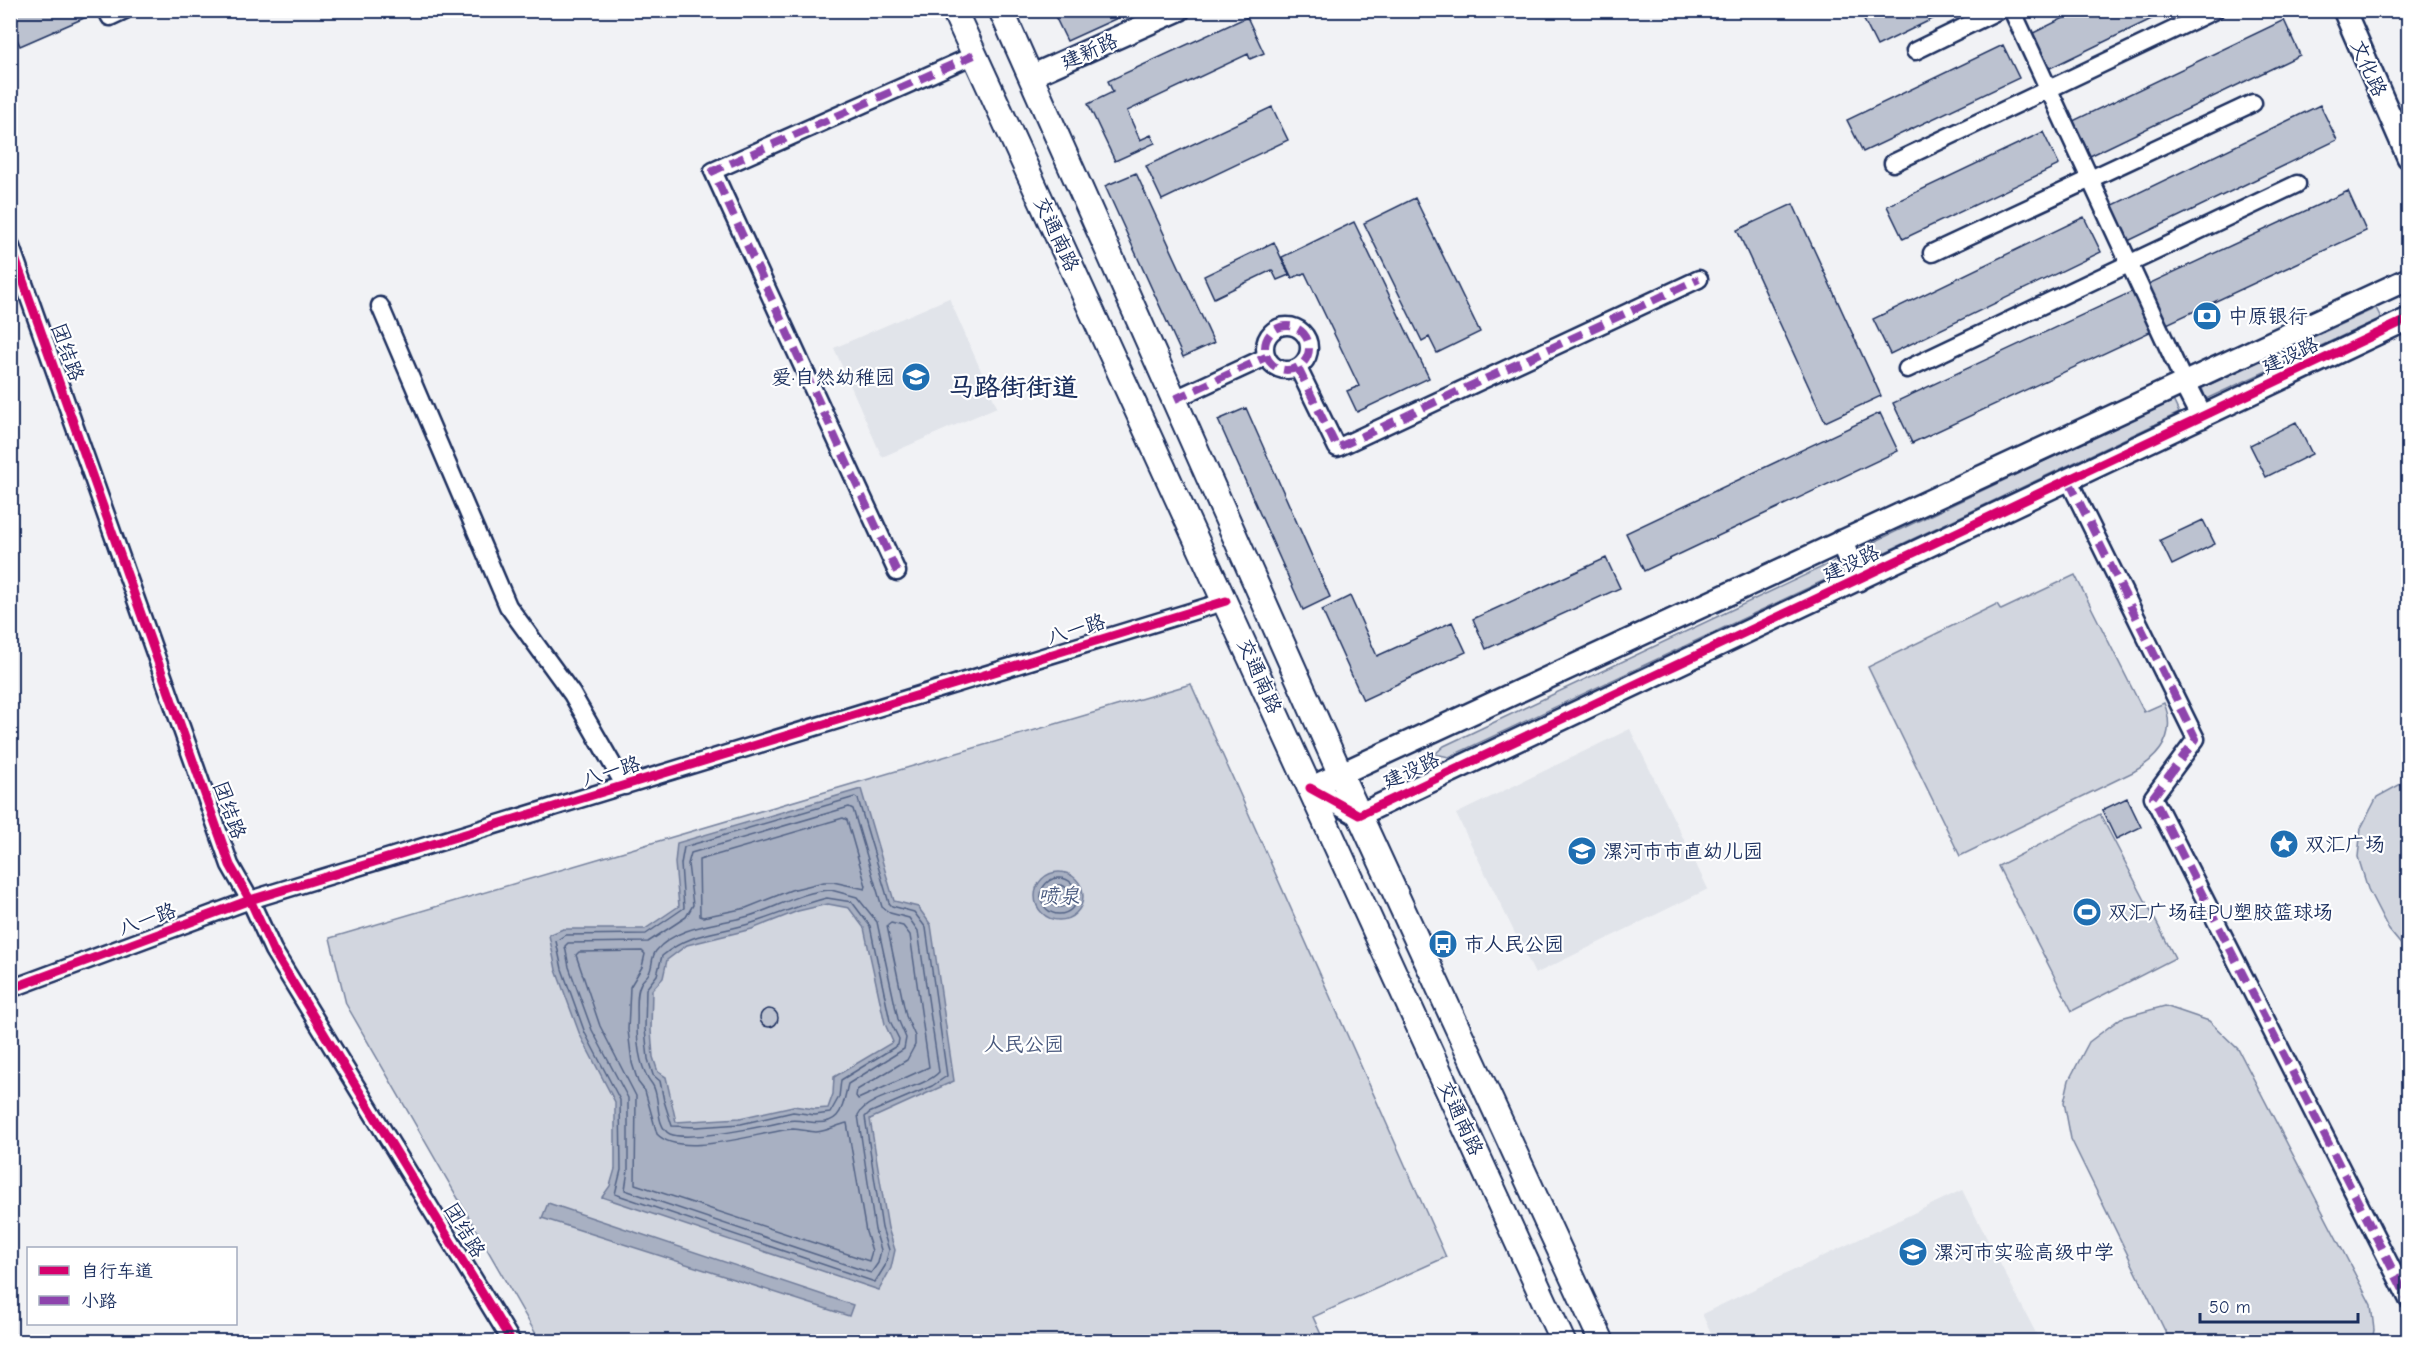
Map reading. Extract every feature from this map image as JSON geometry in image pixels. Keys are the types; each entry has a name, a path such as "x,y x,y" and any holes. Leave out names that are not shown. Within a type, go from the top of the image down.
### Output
{"main road":[{"name":"交通南路","path":"954,10 1563,1341"},
{"name":"交通南路","path":"1001,10 1340,773 1602,1341"},
{"path":"1140,415 1175,399"}],"street":[{"path":"107,10 110,17 125,10"},
{"name":"建新路","path":"1031,76 1179,10"},
{"path":"1915,51 1998,10"},
{"path":"2012,10 2202,417"},
{"path":"1893,163 2216,10"},
{"name":"文化路","path":"2344,10 2409,158"},
{"path":"897,572 713,171 974,55"},
{"path":"1932,253 2253,103"},
{"path":"1907,369 2297,184"},
{"name":"团结路","path":"10,244 230,865 250,900 273,950 512,1341"},
{"path":"1298,368 1337,448 1699,279"},
{"name":"建设路","path":"1310,788 2409,279"},
{"path":"380,306 508,606 572,694 625,786"},
{"name":"建设路","path":"1359,815 2409,319"},
{"path":"1287,326 1294,327 1305,336 1309,350 1308,357 1298,368 1283,370 1276,368 1266,357 1265,343 1274,331 1287,326"},
{"path":"1175,399 1266,357"},
{"path":"2069,481 2196,739 2153,797 2409,1300"},
{"path":"1841,541 1858,580"},
{"name":"八一路","path":"10,989 250,900 1226,601"},
{"path":"1310,788 1359,815"}],"shaded area":[{"name":"爱·自然幼稚园","path":"949,298 997,407 882,457 834,348"},
{"name":"漯河市市直幼儿园","path":"1630,729 1708,889 1535,974 1456,814"},
{"name":"漯河市实验高级中学","path":"1962,1190 2040,1341 1715,1341 1702,1314"}],"green space":[{"path":"2376,308 2381,318 2206,399 2202,388"},
{"path":"2173,400 2179,413 1862,563 1857,550"},
{"path":"1837,560 1842,572 1449,757 1435,754 1444,746"},
{"path":"2075,575 2144,712 2164,703 2168,725 2164,744 2151,759 2133,772 1960,856 1868,667 1997,604 2001,610"},
{"name":"人民公园","path":"1191,684 1446,1257 1313,1317 1324,1341 540,1341 346,1004 330,938"},
{"path":"2408,780 2408,953 2389,930 2368,889 2358,857 2361,828 2377,797"},
{"name":"双汇广场硅PU塑胶篮球场","path":"2100,814 2175,958 2072,1011 1998,866"},
{"path":"2165,1006 2209,1021 2238,1049 2371,1305 2374,1330 2372,1341 2170,1341 2071,1139 2064,1102 2069,1080 2089,1042 2121,1018"}],"water":[{"path":"861,789 894,901 918,907 931,925 954,1081 870,1119 888,1228 895,1250 891,1268 879,1290 602,1197 610,1186 615,1169 615,1102 580,1035 556,970 549,935 563,929 645,929 679,906 675,863 677,843","holes":["828,904 849,908 864,928 885,1024 893,1042 834,1077 833,1094 828,1108 793,1106 740,1118 676,1122 666,1077 658,1072 653,1057 651,1030 652,990 663,978 667,960 687,945 752,929 798,911"]},
{"name":"喷泉","path":"1054,872 1064,872 1076,879 1083,891 1083,901 1076,913 1064,920 1054,920 1039,909 1035,901 1035,891 1046,876"},
{"path":"548,1203 853,1305 849,1316 542,1218"}],"building":[{"path":"10,10 89,10 91,15 20,46 10,23"},
{"path":"1052,10 1135,10 1067,41"},
{"path":"1864,10 1951,10 1877,46 1860,12"},
{"path":"2080,10 2170,10 2046,70 2029,35"},
{"path":"1247,17 1264,53 1250,59 1248,54 1127,111 1140,140 1151,135 1155,143 1115,161 1088,104 1113,92 1108,81"},
{"path":"2284,20 2300,55 2090,156 2073,121"},
{"path":"2003,45 2019,78 1863,152 1847,120"},
{"path":"2320,105 2337,140 2126,242 2109,207"},
{"path":"1272,107 1288,140 1162,200 1146,166"},
{"path":"2043,132 2059,165 1903,239 1887,206"},
{"path":"1136,173 1214,343 1183,357 1105,186"},
{"path":"2348,191 2366,231 1912,443 1893,403"},
{"path":"1415,198 1480,332 1437,353 1429,337 1422,341 1364,223"},
{"path":"1793,204 1881,396 1825,422 1737,230"},
{"path":"2084,217 2101,252 1890,354 1873,319"},
{"path":"1354,222 1429,378 1357,412 1347,391 1359,386 1305,273 1292,278 1282,257"},
{"path":"1274,242 1289,275 1277,280 1272,270 1214,298 1204,276"},
{"path":"1246,408 1330,597 1303,610 1218,420"},
{"path":"1880,413 1898,451 1644,571 1626,533"},
{"path":"2296,422 2312,454 2266,477 2250,445"},
{"path":"2203,520 2215,544 2172,565 2160,540"},
{"path":"1606,558 1620,588 1486,649 1473,619"},
{"path":"1350,596 1377,656 1452,622 1466,652 1363,700 1322,610"},
{"path":"2127,798 2141,827 2116,839 2102,810"},
{"path":"765,1009 773,1009 778,1014 776,1025 765,1027 760,1022 760,1014"}],"marked path":[{"path":"897,572 713,171 974,55"},
{"path":"1298,368 1337,448 1699,279"},
{"path":"1287,326 1303,332 1309,348 1303,364 1287,370 1271,364 1265,348 1271,332 1287,326"},
{"path":"1175,399 1266,357"},
{"path":"2069,481 2196,739 2153,797 2408,1300"}],"cycle path":[{"path":"10,244 230,865 250,900 273,950 512,1342"},
{"path":"1310,788 1359,815 2408,319"},
{"path":"10,989 250,900 1226,601"}],"place":[{"name":"中原银行","path":"2207,316"},
{"name":"爱·自然幼稚园","path":"916,377"},
{"name":"双汇广场","path":"2284,844"},
{"name":"漯河市市直幼儿园","path":"1582,851"},
{"name":"双汇广场硅PU塑胶篮球场","path":"2087,912"},
{"name":"市人民公园","path":"1443,944"},
{"name":"漯河市实验高级中学","path":"1913,1252"}],"district":[{"name":"马路街街道","path":"1013,387"}]}
